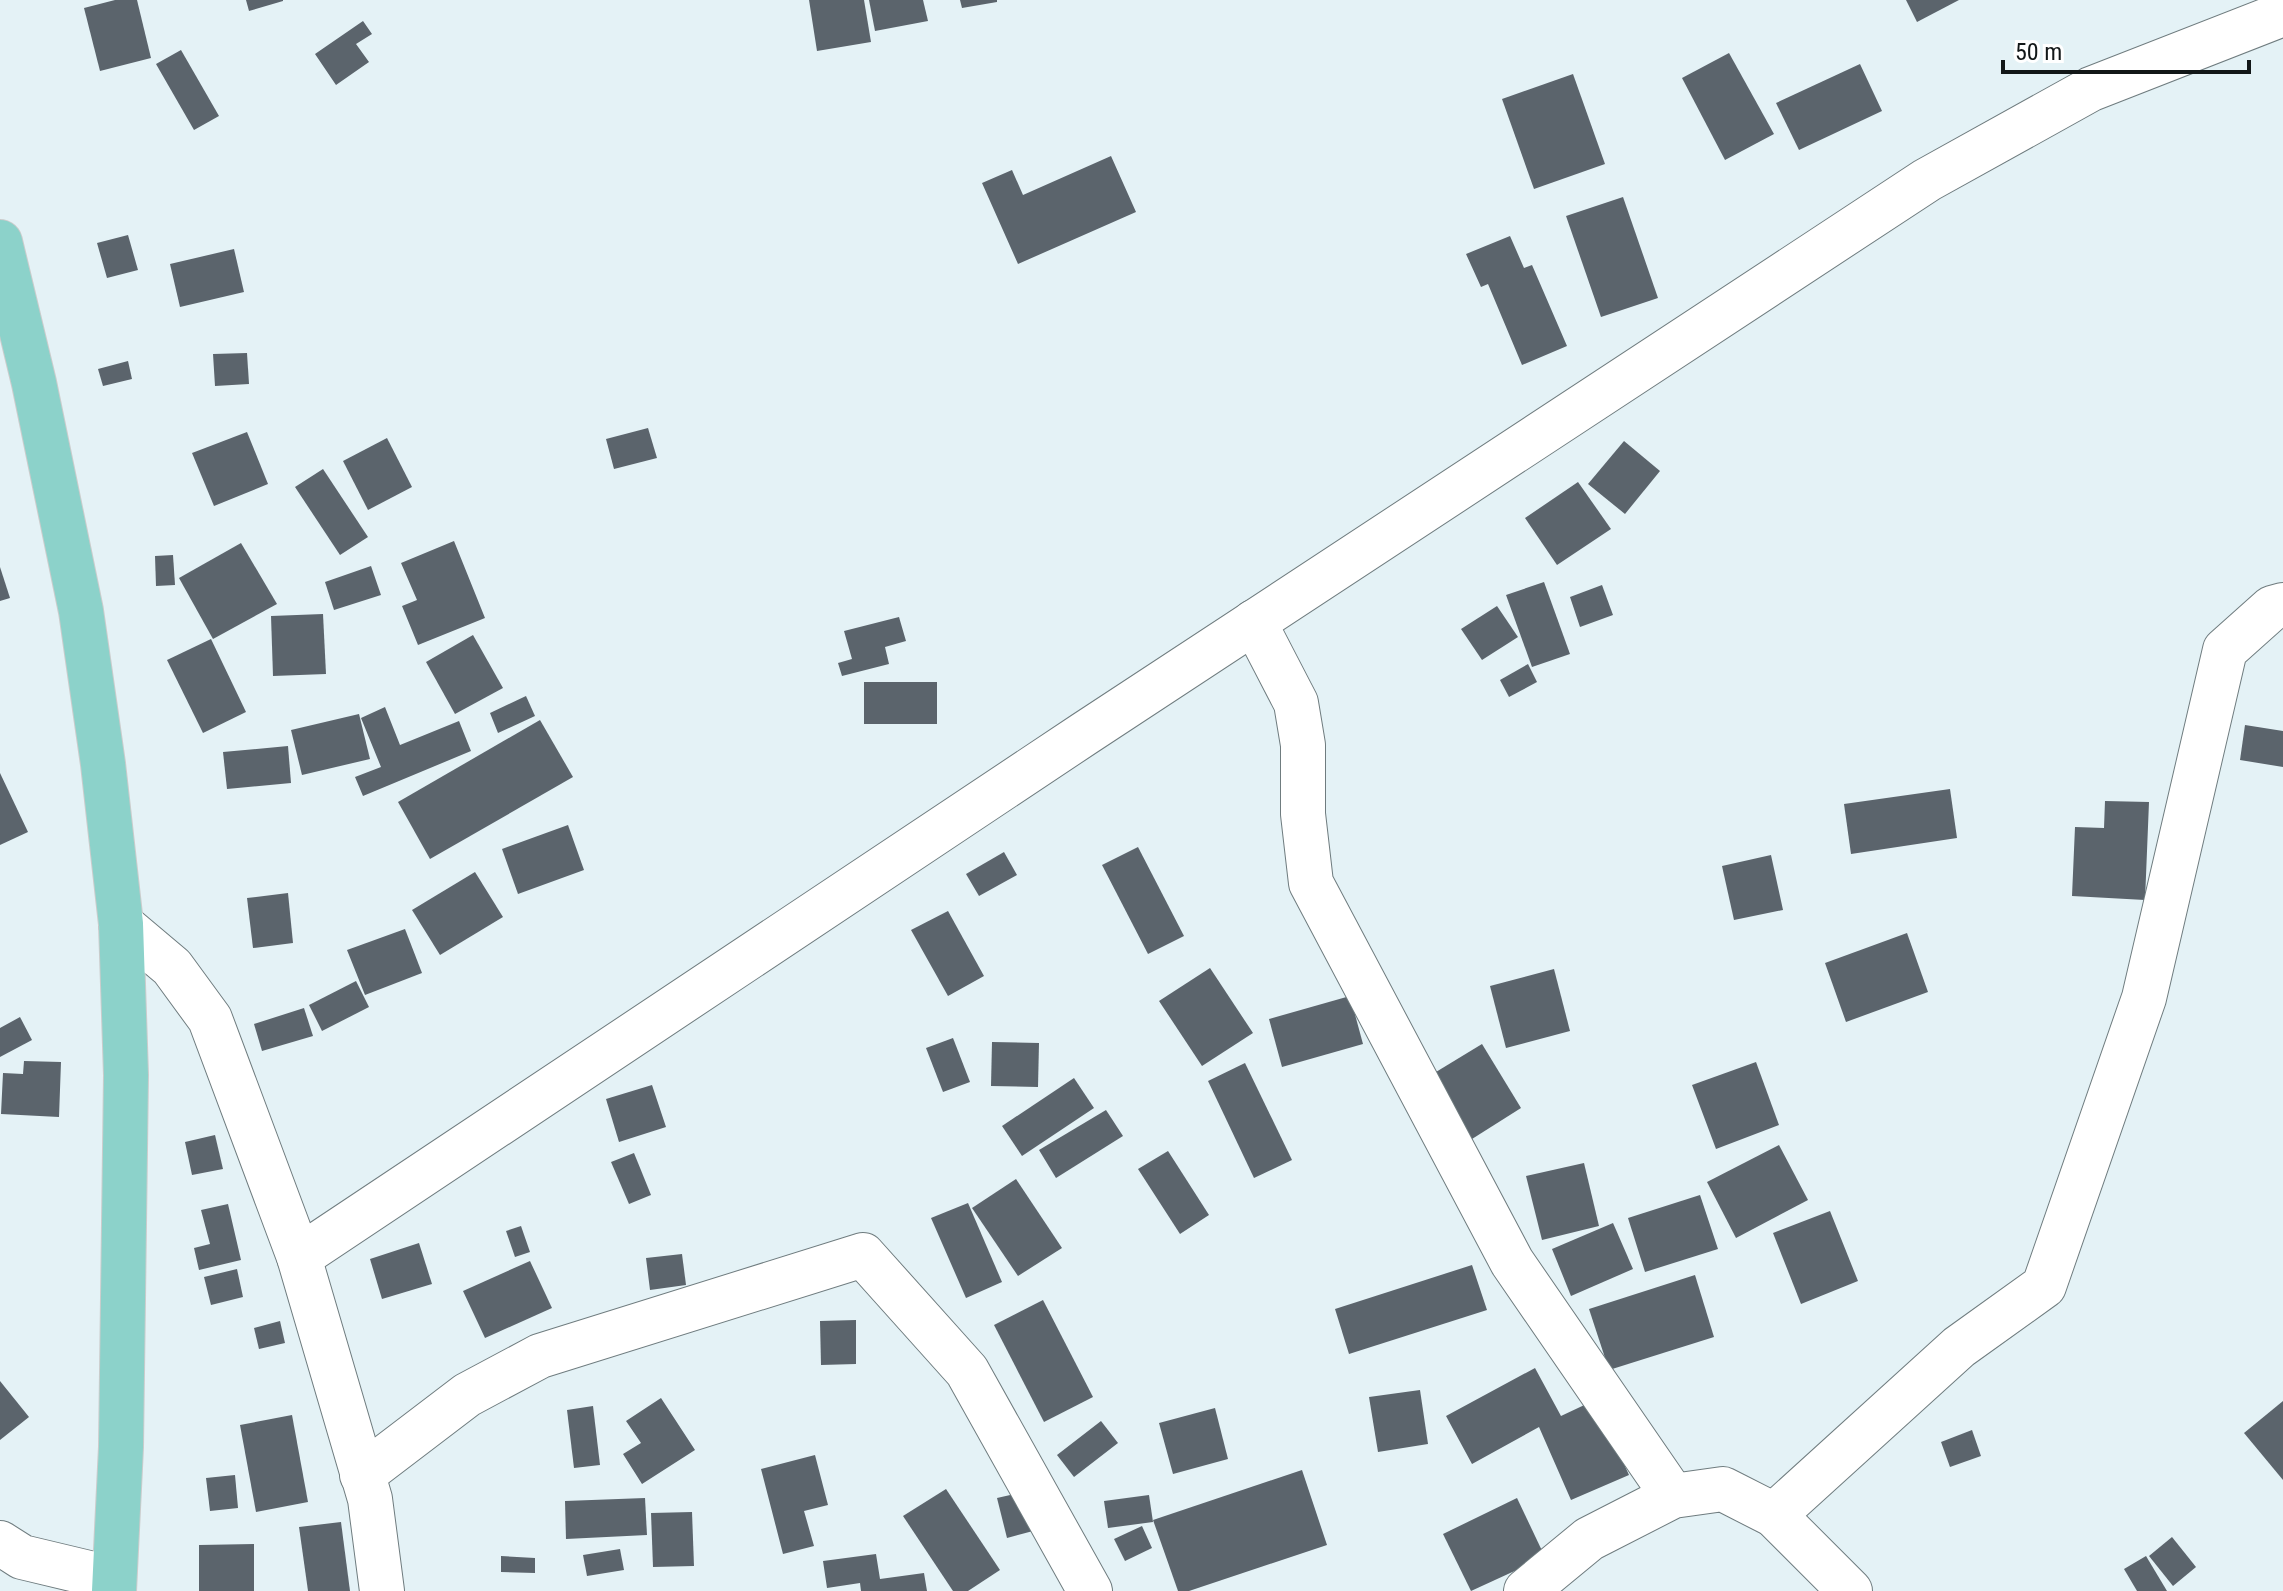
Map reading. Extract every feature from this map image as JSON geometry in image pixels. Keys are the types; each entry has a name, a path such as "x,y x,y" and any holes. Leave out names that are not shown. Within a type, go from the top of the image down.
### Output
{"main road":[{"path":"0,242 34,383 81,611 103,764 121,924 126,1075 121,1447 114,1585"}],"street":[{"path":"299,1257 1254,622 1927,180 2091,89 2283,14"},
{"path":"1774,1515 1959,1347 2044,1286 2144,998 2225,650 2272,608 2283,605"},
{"path":"1254,622 1296,703 1303,745 1303,814 1311,883 1512,1262 1673,1496"},
{"path":"121,924 172,967 210,1019 299,1257 370,1499 382,1591"},
{"path":"362,1475 467,1395 540,1356 863,1255 967,1371 1090,1591"},
{"path":"1526,1591 1589,1539 1673,1496 1723,1489 1774,1515 1850,1591"},
{"path":"7,1559 114,1585"}],"building":[{"path":"115,0 137,0 151,58 100,71 84,8"},
{"path":"246,0 283,0 283,1 249,11"},
{"path":"809,0 864,0 871,42 817,51"},
{"path":"869,0 923,0 928,21 875,31"},
{"path":"960,0 997,0 997,2 962,8"},
{"path":"1906,0 1959,0 1917,22"},
{"path":"363,21 372,34 356,44 369,62 336,85 315,54"},
{"path":"181,50 219,116 194,130 156,64"},
{"path":"1729,53 1774,134 1725,160 1682,78"},
{"path":"1860,64 1882,111 1799,150 1776,103"},
{"path":"1573,74 1605,164 1534,189 1502,99"},
{"path":"1111,156 1136,212 1018,264 982,183 1012,170 1023,195"},
{"path":"1623,197 1658,298 1601,317 1566,216"},
{"path":"128,235 138,270 107,278 97,243"},
{"path":"1510,236 1524,268 1532,265 1567,346 1522,365 1488,284 1481,287 1466,254"},
{"path":"234,249 244,292 180,307 170,264"},
{"path":"247,353 249,384 215,386 213,354"},
{"path":"128,361 132,379 103,386 98,369"},
{"path":"648,428 657,458 614,469 606,439"},
{"path":"247,432 268,484 214,506 192,453"},
{"path":"387,438 412,487 368,510 343,461"},
{"path":"1624,441 1660,471 1625,514 1588,484"},
{"path":"323,469 368,537 340,555 295,487"},
{"path":"1578,482 1611,529 1557,565 1525,518"},
{"path":"454,541 485,618 418,645 402,606 417,600 401,563"},
{"path":"241,543 277,604 213,639 179,578"},
{"path":"173,555 175,585 156,586 155,556"},
{"path":"371,566 381,595 334,610 325,582"},
{"path":"0,567 10,598 0,601"},
{"path":"1544,582 1570,654 1532,667 1506,595"},
{"path":"1602,585 1613,615 1580,627 1570,597"},
{"path":"1497,606 1518,637 1482,660 1461,629"},
{"path":"323,614 326,674 273,676 271,616"},
{"path":"899,617 906,641 885,647 889,664 842,676 838,663 852,659 844,631"},
{"path":"473,635 503,688 455,714 426,662"},
{"path":"211,639 246,712 203,733 167,660"},
{"path":"1528,664 1537,682 1509,697 1500,680"},
{"path":"864,682 937,682 937,724 864,724"},
{"path":"526,696 535,716 498,733 490,713"},
{"path":"385,707 400,745 459,721 471,751 363,796 355,777 381,767 361,718"},
{"path":"359,714 370,759 302,775 291,730"},
{"path":"540,720 573,777 430,859 398,802"},
{"path":"2245,725 2283,731 2283,767 2240,760"},
{"path":"288,746 291,783 227,789 223,752"},
{"path":"0,773 28,832 0,845"},
{"path":"1950,789 1957,838 1851,854 1844,804"},
{"path":"2105,801 2149,802 2145,900 2072,896 2075,827 2104,828"},
{"path":"568,825 584,870 518,894 502,849"},
{"path":"1138,847 1184,936 1148,954 1102,865"},
{"path":"1004,852 1017,875 979,896 966,874"},
{"path":"1771,855 1783,910 1734,920 1722,866"},
{"path":"475,872 503,917 440,955 412,910"},
{"path":"288,893 293,943 253,948 247,898"},
{"path":"948,911 984,976 948,996 911,930"},
{"path":"405,929 422,973 365,995 347,950"},
{"path":"1907,933 1928,992 1846,1022 1825,963"},
{"path":"1210,968 1253,1033 1202,1066 1159,1001"},
{"path":"1554,969 1570,1031 1506,1048 1490,986"},
{"path":"356,981 369,1007 322,1031 309,1005"},
{"path":"1350,996 1363,1044 1282,1067 1269,1019"},
{"path":"304,1008 313,1036 262,1051 254,1024"},
{"path":"20,1017 32,1040 0,1057 0,1028"},
{"path":"953,1038 970,1082 943,1092 926,1048"},
{"path":"992,1042 1039,1043 1038,1087 991,1086"},
{"path":"1482,1044 1521,1108 1472,1139 1431,1075"},
{"path":"24,1061 61,1062 59,1117 1,1114 3,1073 23,1074"},
{"path":"1756,1062 1779,1125 1716,1149 1692,1085"},
{"path":"1245,1063 1292,1160 1254,1178 1208,1081"},
{"path":"1074,1078 1094,1108 1022,1156 1002,1126"},
{"path":"652,1085 666,1127 619,1142 606,1099"},
{"path":"1106,1110 1123,1136 1056,1178 1039,1150"},
{"path":"215,1135 223,1169 192,1175 185,1142"},
{"path":"1779,1145 1808,1200 1736,1238 1707,1182"},
{"path":"1168,1151 1209,1215 1180,1234 1138,1169"},
{"path":"634,1153 651,1195 629,1204 611,1162"},
{"path":"1584,1163 1599,1226 1542,1240 1526,1176"},
{"path":"1016,1179 1062,1248 1018,1276 972,1208"},
{"path":"1700,1195 1718,1249 1645,1272 1628,1218"},
{"path":"968,1203 1002,1282 966,1298 931,1218"},
{"path":"228,1204 241,1260 199,1270 194,1248 210,1244 201,1210"},
{"path":"1830,1211 1858,1281 1801,1304 1773,1233"},
{"path":"1613,1223 1633,1269 1571,1296 1552,1249"},
{"path":"521,1226 530,1252 515,1257 506,1231"},
{"path":"419,1243 432,1284 382,1299 370,1259"},
{"path":"682,1254 686,1285 650,1290 646,1258"},
{"path":"530,1261 552,1308 485,1338 463,1291"},
{"path":"1472,1265 1487,1310 1349,1354 1335,1309"},
{"path":"237,1269 243,1297 211,1305 204,1277"},
{"path":"1695,1275 1714,1337 1609,1370 1589,1309"},
{"path":"1043,1300 1093,1397 1044,1422 994,1325"},
{"path":"856,1320 856,1364 821,1365 820,1321"},
{"path":"280,1321 285,1343 259,1349 254,1328"},
{"path":"1535,1368 1561,1416 1595,1400 1629,1475 1571,1500 1539,1427 1472,1464 1446,1416"},
{"path":"0,1381 29,1417 0,1440"},
{"path":"1420,1390 1428,1444 1378,1452 1369,1397"},
{"path":"661,1398 695,1450 642,1484 623,1454 641,1443 626,1421"},
{"path":"2283,1401 2283,1480 2244,1433"},
{"path":"593,1406 600,1465 574,1468 567,1410"},
{"path":"1215,1408 1228,1459 1173,1474 1159,1423"},
{"path":"292,1415 308,1502 256,1512 240,1425"},
{"path":"1101,1421 1118,1443 1074,1477 1057,1455"},
{"path":"1972,1430 1981,1456 1950,1467 1941,1442"},
{"path":"815,1455 828,1505 804,1511 814,1546 783,1554 761,1469"},
{"path":"1302,1470 1327,1545 1189,1591 1178,1591 1153,1520"},
{"path":"235,1475 238,1508 210,1511 206,1478"},
{"path":"946,1489 1000,1570 968,1591 953,1591 903,1516"},
{"path":"1023,1492 1033,1531 1007,1538 997,1498"},
{"path":"1149,1495 1153,1522 1108,1528 1104,1501"},
{"path":"645,1498 647,1535 566,1539 565,1501"},
{"path":"1517,1498 1545,1557 1471,1591 1443,1534"},
{"path":"692,1512 694,1566 653,1567 651,1513"},
{"path":"341,1522 350,1591 308,1591 299,1527"},
{"path":"1142,1526 1152,1548 1125,1561 1114,1539"},
{"path":"2172,1537 2196,1567 2173,1586 2149,1556"},
{"path":"254,1544 254,1591 199,1591 199,1545"},
{"path":"620,1549 624,1570 587,1576 583,1555"},
{"path":"876,1554 880,1579 924,1573 927,1591 861,1591 860,1583 827,1588 823,1561"},
{"path":"501,1556 535,1558 535,1573 501,1572"},
{"path":"2146,1556 2167,1591 2137,1591 2124,1569"}]}
